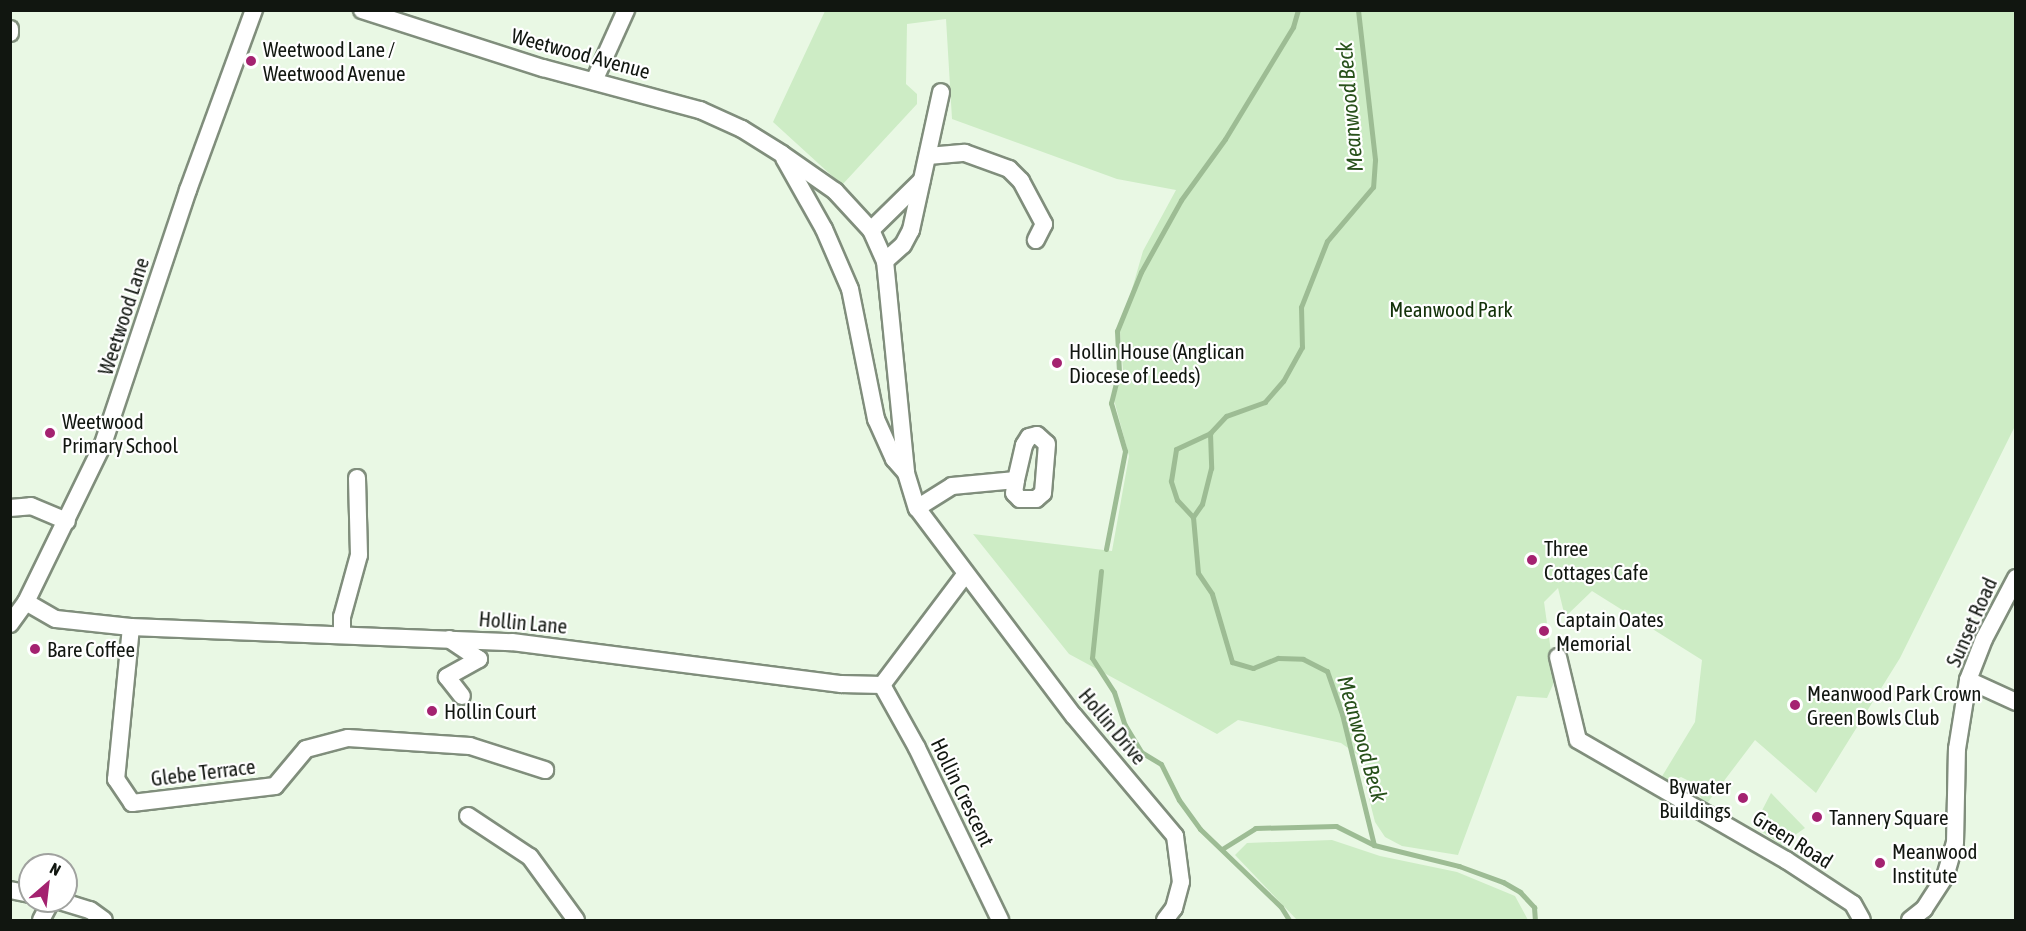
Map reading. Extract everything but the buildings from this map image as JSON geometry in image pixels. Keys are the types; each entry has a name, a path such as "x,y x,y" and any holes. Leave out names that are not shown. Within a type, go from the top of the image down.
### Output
{"street":[{"name":"Weetwood Lane","path":"10,624 26,602 67,521 117,407 188,190 254,10"},
{"name":"Weetwood Avenue","path":"362,10 594,81 700,110 742,129 836,191 871,230 885,261 906,473 917,508 965,575"},
{"path":"594,81 626,10"},
{"path":"885,261 903,245 911,230 941,93"},
{"path":"928,156 965,153 1009,169 1021,181 1044,224 1036,240"},
{"name":"Weetwood Avenue","path":"782,154 824,229 850,289 876,419 894,459 906,473"},
{"path":"871,230 922,180"},
{"path":"342,634 342,617 359,555 357,478"},
{"path":"917,508 952,486 1016,480"},
{"path":"10,508 31,506 67,521"},
{"path":"882,685 965,575"},
{"name":"Hollin Drive","path":"965,575 1074,716 1175,836 1181,882 1166,920"},
{"name":"Sunset Road","path":"1910,921 1924,909 1944,877 1955,843 1957,749 1968,680 1984,639 2016,578"},
{"name":"Hollin Lane","path":"26,602 56,619 131,627 512,642 841,684 882,685"},
{"name":"Glebe Terrace","path":"131,627 116,779 132,803 275,786 306,749 348,738 470,746 545,770"},
{"path":"448,639 479,659 447,676 462,696"},
{"name":"Green Road","path":"1558,657 1578,740 1786,860 1853,904 1862,921"},
{"path":"1968,680 2016,702"},
{"name":"Hollin Crescent","path":"882,685 1000,921"},
{"path":"468,816 530,857 576,921"},
{"path":"78,906 90,910 105,921"}],"green space":[{"name":"Meanwood Park","path":"825,11 2015,11 2015,426 1900,658 1816,793 1755,740 1708,802 1701,799 1697,785 1681,777 1670,782 1661,778 1695,722 1702,660 1592,591 1565,617 1558,588 1544,602 1555,680 1547,698 1517,696 1458,855 1402,846 1385,837 1375,822 1358,755 1341,743 1238,720 1217,734 1069,654 973,534 1112,551 1129,456 1114,400 1123,370 1120,331 1143,251 1176,190 1117,179 952,119 946,19 907,24 906,84 917,94 917,104 842,185 773,122"},
{"path":"1771,793 1805,828 1781,845 1754,826"},
{"path":"1332,840 1380,856 1457,872 1515,896 1528,920 1297,920 1235,855 1247,843"}],"waterway":[{"path":"1106,549 1125,451 1111,403 1119,372 1117,331 1141,272 1181,200 1225,139 1293,27 1298,10"},
{"name":"Meanwood Beck","path":"1358,10 1375,160 1373,187 1327,241 1301,307 1302,347 1283,381 1265,402 1226,416 1210,433 1211,468 1202,504 1193,517 1198,573 1212,594 1232,662 1253,668 1278,658 1303,659 1327,671 1342,714 1374,845 1459,866 1503,882 1520,892 1534,907 1535,920"},
{"path":"1193,517 1177,500 1171,481 1176,449 1210,433"},
{"path":"1101,571 1092,658 1114,692 1125,725 1141,752 1161,764 1179,800 1200,829 1281,907 1289,920"},
{"path":"1222,849 1255,828 1336,826 1374,845"}],"place":[{"name":"Weetwood Lane / Weetwood Avenue","path":"251,61"},
{"name":"Hollin House (Anglican Diocese of Leeds)","path":"1057,363"},
{"name":"Weetwood Primary School","path":"50,433"},
{"name":"Three Cottages Cafe","path":"1532,560"},
{"name":"Captain Oates Memorial","path":"1544,631"},
{"name":"Bare Coffee","path":"35,649"},
{"name":"Meanwood Park Crown Green Bowls Club","path":"1795,705"},
{"name":"Hollin Court","path":"432,711"},
{"name":"Bywater Buildings","path":"1743,798"},
{"name":"Tannery Square","path":"1817,817"},
{"name":"Meanwood Institute","path":"1880,863"}]}
